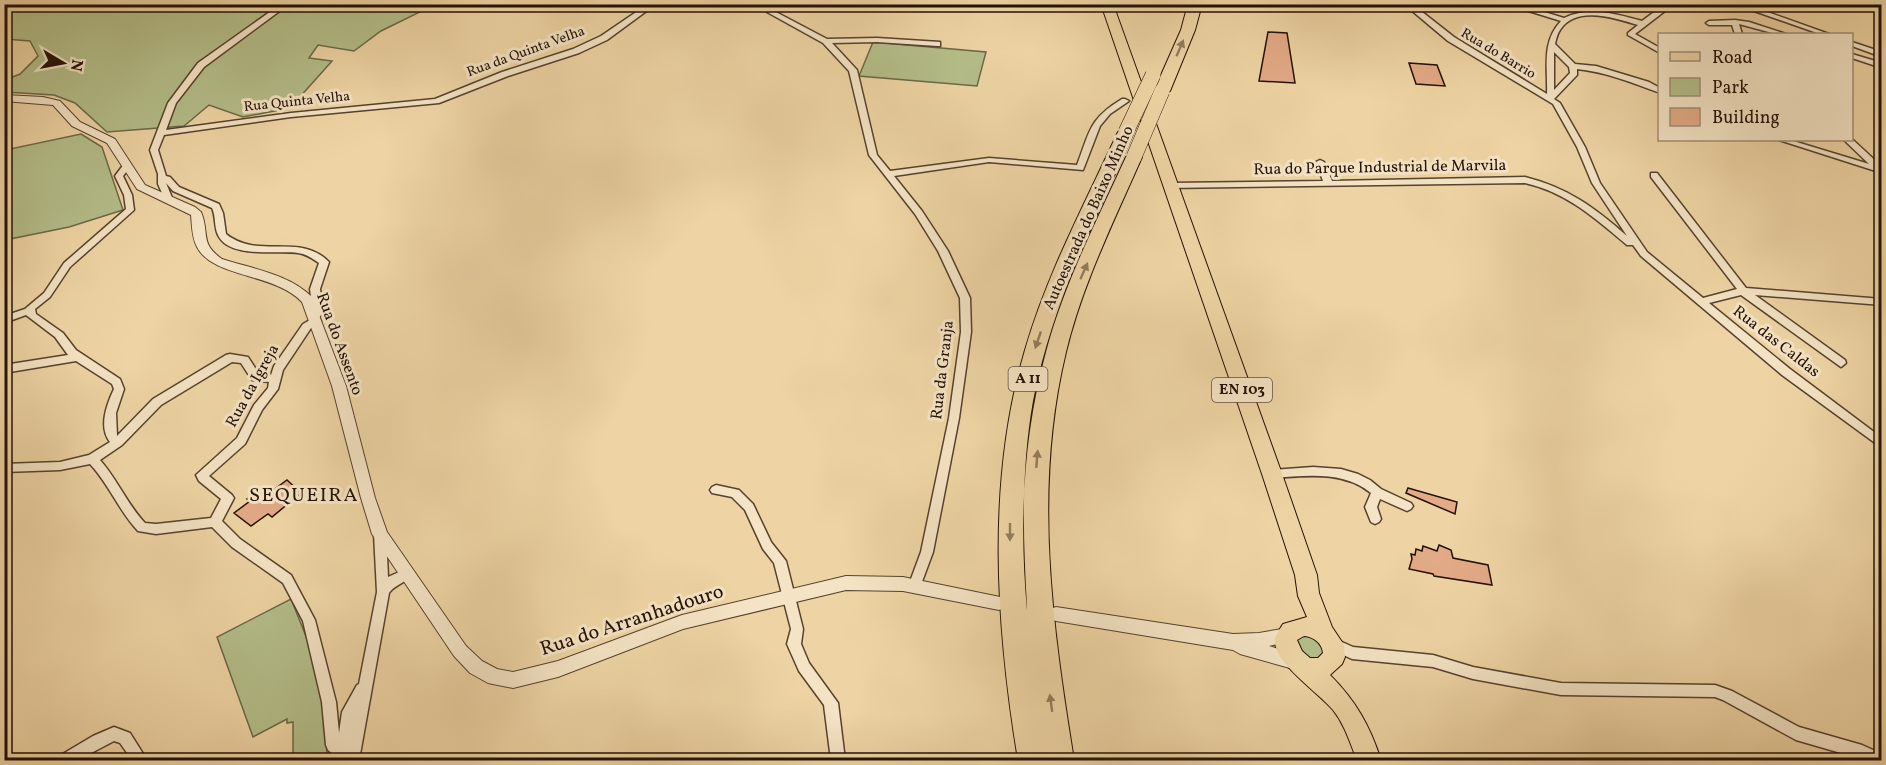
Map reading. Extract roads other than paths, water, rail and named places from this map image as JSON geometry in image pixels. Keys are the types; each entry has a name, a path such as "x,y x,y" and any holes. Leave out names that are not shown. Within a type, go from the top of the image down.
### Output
{"highway":[{"name":"Autoestrada do Baixo Minho","path":"1032,760 1016,644 1010,550 1010,495 1018,426 1034,351 1057,285 1153,75 1174,27 1181,4"},
{"name":"Autoestrada do Baixo Minho","path":"1060,760 1042,643 1034,548 1034,494 1039,429 1056,352 1076,289 1188,30 1195,4"}],"main road":[{"name":"EN 103","path":"1107,4 1272,474 1306,574 1309,596 1334,650 1342,704"},
{"path":"1292,631 1309,596"},
{"path":"1292,631 1311,627 1334,650 1320,669 1301,664"},
{"name":"EN 103","path":"1292,631 1286,643 1288,651 1342,704 1355,724 1369,760"}],"street":[{"path":"169,200 162,184 154,150 172,103 201,65 286,4"},
{"name":"Rua da Quinta Velha","path":"436,101 515,70 576,51 604,38 653,4"},
{"name":"Rua da Granja","path":"765,4 769,11 826,40 853,70 873,155 919,213 943,250 964,298 966,332 954,418 927,552 914,587"},
{"name":"Rua do Barrio","path":"1407,4 1451,39 1550,99"},
{"path":"1509,4 1561,19"},
{"path":"1658,50 1630,34 1671,4"},
{"path":"1737,4 1823,33"},
{"path":"1756,4 1790,21"},
{"path":"1550,99 1551,46 1556,26 1561,19 1573,14 1602,13 1643,24"},
{"path":"1709,22 1747,23 1779,33"},
{"path":"1734,23 1738,33"},
{"path":"826,40 878,40 937,44"},
{"path":"1853,45 1881,55"},
{"path":"1551,46 1573,66 1593,68 1646,84 1658,90"},
{"path":"1853,57 1881,66"},
{"path":"1550,99 1574,73 1573,66"},
{"name":"Rua do Assento","path":"4,98 56,103 76,124 111,141 141,187 197,214 202,249 208,256 218,262 291,286 303,293 339,386 368,498 380,534"},
{"name":"Rua das Caldas","path":"1550,99 1560,109 1581,147 1596,183 1621,227 1652,262 1786,372 1881,444"},
{"name":"Rua Quinta Velha","path":"162,133 291,115 436,101"},
{"path":"889,174 989,160 1080,168 1096,125 1107,112 1125,101"},
{"path":"1786,141 1880,170"},
{"path":"1849,141 1880,170"},
{"path":"1320,162 1329,184"},
{"path":"4,320 30,310 47,295 67,265 130,210 128,195 119,176 127,166"},
{"path":"1654,175 1743,291 1841,363"},
{"path":"162,177 176,189 216,206 222,235 234,244 248,249 291,248 319,257 324,262 315,289 318,312 315,320"},
{"name":"Rua do Parque Industrial de Marvila","path":"1170,186 1525,180 1547,184 1566,192 1585,205"},
{"name":"Rua das Caldas","path":"1585,205 1608,224 1621,227"},
{"path":"1700,302 1743,291 1881,302"},
{"path":"30,310 31,315 59,335 72,353 116,382 120,389 112,405 109,429 111,438 118,442"},
{"name":"Rua da Igreja","path":"215,522 228,498 202,475 241,441 258,408 273,389 278,369 307,326 315,320"},
{"path":"4,369 78,357"},
{"path":"4,468 60,466 92,459 118,442 157,402 230,358 244,360 256,377 275,379"},
{"path":"92,459 104,470 131,518 142,528 215,522 236,543 287,579 309,620 329,702 333,745 345,758"},
{"path":"1272,474 1331,471 1363,482 1377,492 1407,506"},
{"path":"716,490 735,493 749,507 767,546 780,561 797,629 794,644 804,667 831,703 838,760"},
{"path":"1375,519 1371,507 1377,492"},
{"path":"345,758 364,686 383,592 380,534"},
{"name":"Rua do Arranhadouro","path":"380,534 460,651 476,667 494,677 513,680 558,669 682,622 789,595 865,581 914,587 999,603"},
{"path":"383,592 389,583 406,574"},
{"path":"1056,614 1233,642 1301,664"},
{"path":"1233,642 1259,641 1292,631"},
{"path":"1334,650 1433,661 1473,673 1561,689 1715,691 1727,695 1796,733 1862,752 1880,760"},
{"path":"66,760 98,741 114,735 125,738 140,760"}],"district":[{"name":"SEQUEIRA","path":"304,496"}]}
